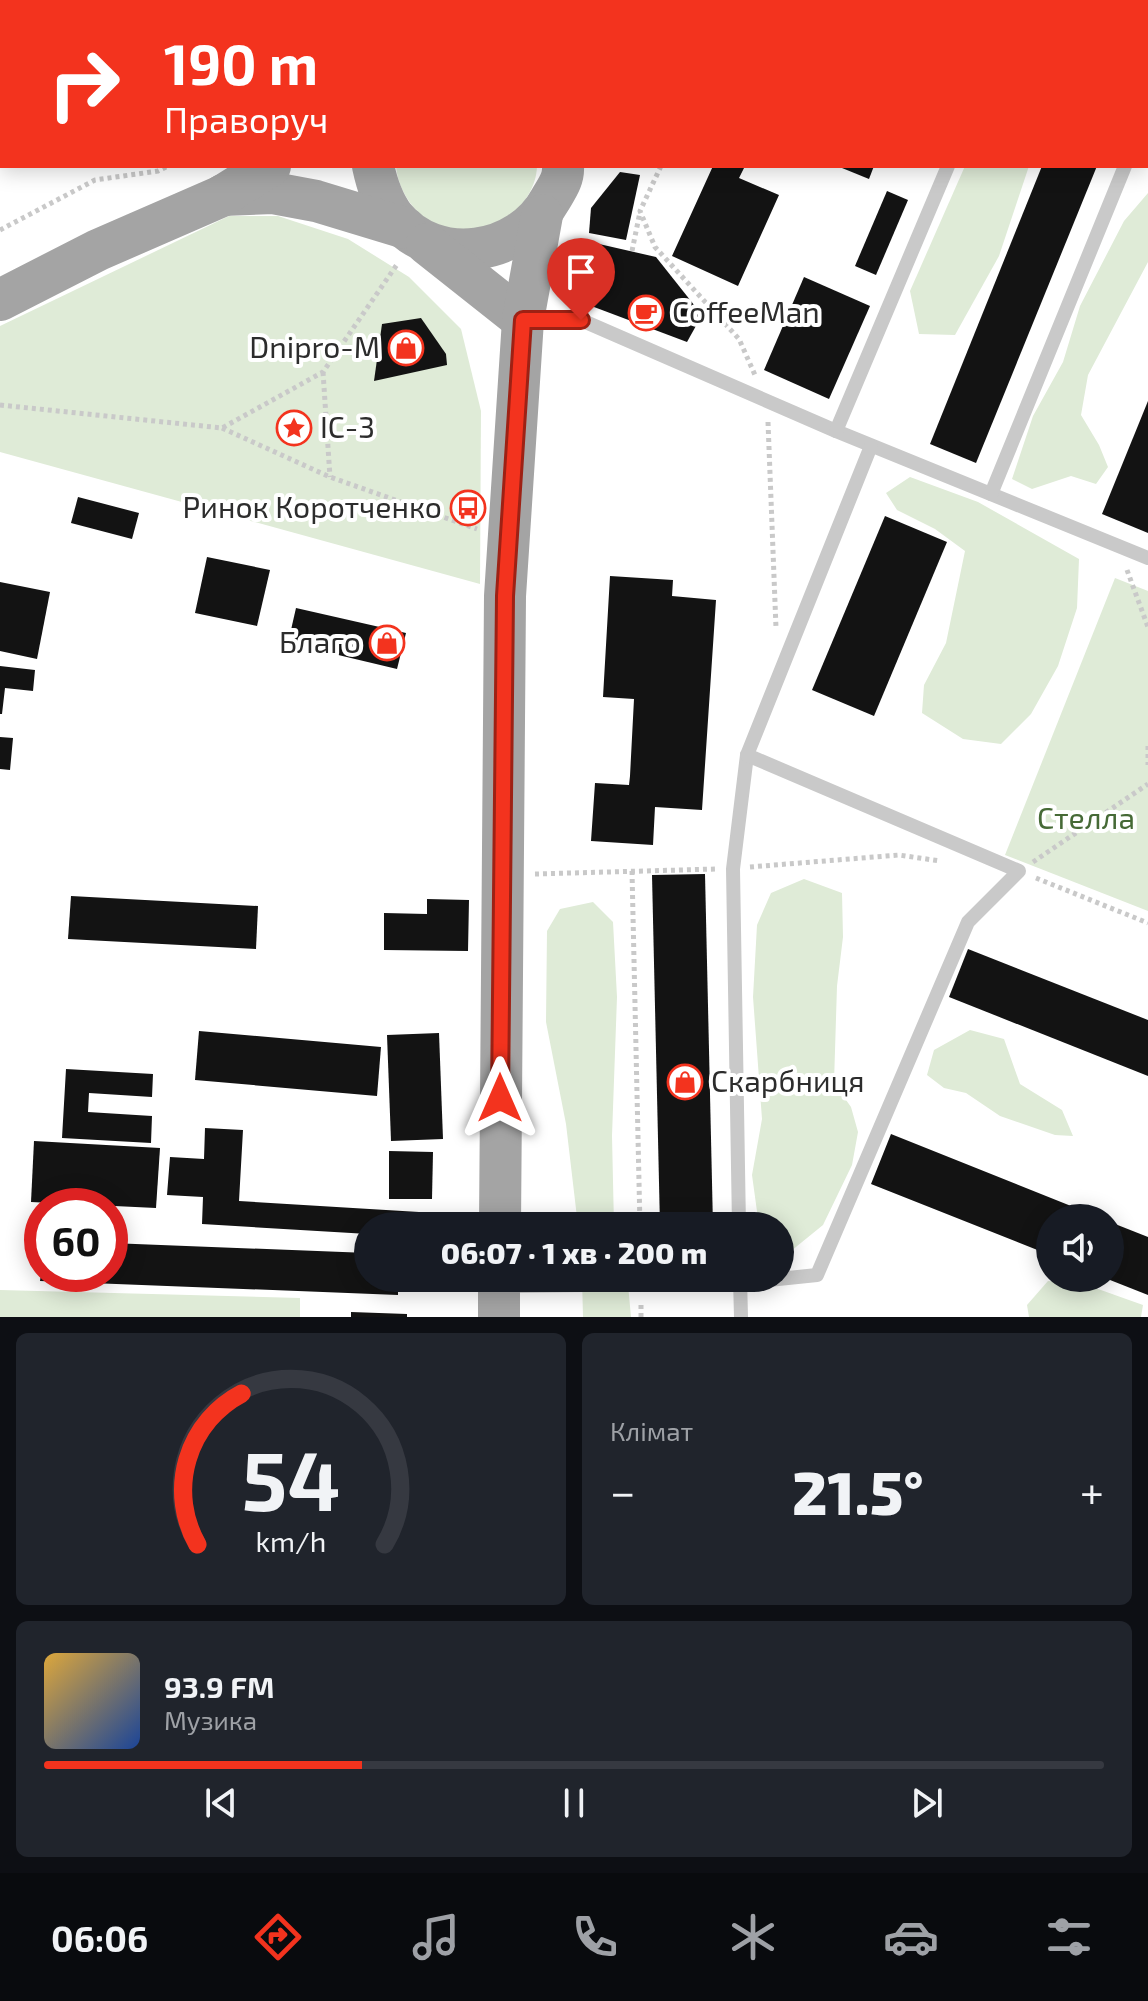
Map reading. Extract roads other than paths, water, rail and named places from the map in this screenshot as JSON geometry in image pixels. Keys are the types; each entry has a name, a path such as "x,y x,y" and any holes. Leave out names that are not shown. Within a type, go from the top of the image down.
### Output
{"main road":[{"path":"0,300 98,250 222,196 267,168"},
{"path":"373,168 378,190 394,216 523,320"},
{"path":"500,1212 508,540 523,320 542,215 567,169"},
{"path":"222,196 273,193 316,201 411,232 442,247 469,250 497,246 522,233 542,215"}],"lane":[{"path":"836,431 947,168"},
{"path":"991,494 1124,168"},
{"path":"523,320 581,320 871,446 1148,558"},
{"path":"739,1212 733,869 747,755 871,446"},
{"path":"747,755 1019,871 968,922 817,1275 794,1277"},
{"path":"499,1294 536,1292"},
{"path":"740,1292 741,1317"}],"place":[{"name":"CoffeeMan","path":"646,313"},
{"name":"Dnipro-M","path":"406,348"},
{"name":"ІС-3","path":"294,428"},
{"name":"Ринок Коротченко","path":"468,508"},
{"name":"Благо","path":"387,643"},
{"name":"Скарбниця","path":"685,1082"}],"park label":[{"name":"Стелла","path":"1086,819"}]}
